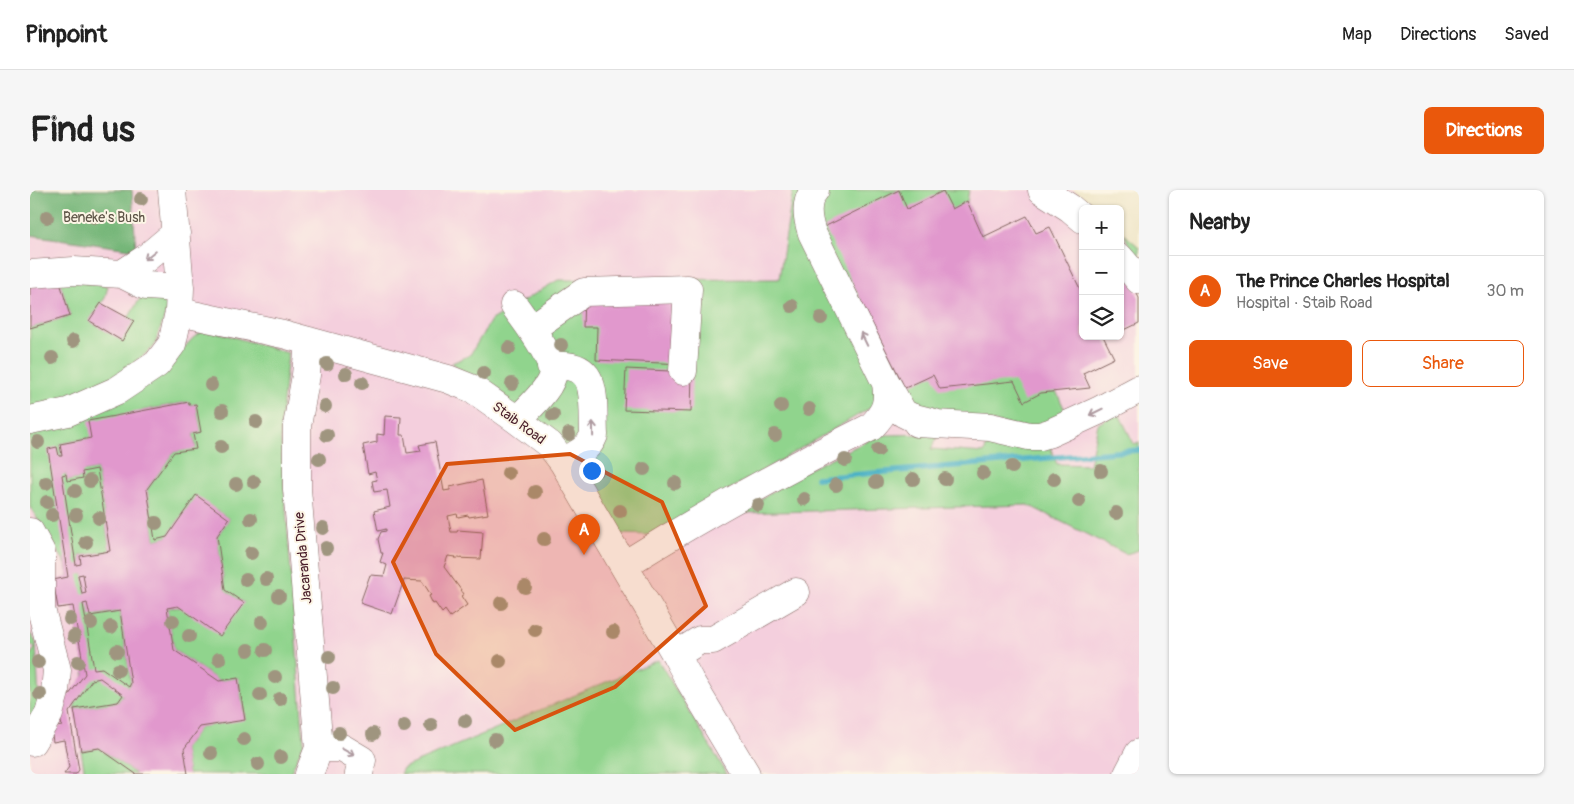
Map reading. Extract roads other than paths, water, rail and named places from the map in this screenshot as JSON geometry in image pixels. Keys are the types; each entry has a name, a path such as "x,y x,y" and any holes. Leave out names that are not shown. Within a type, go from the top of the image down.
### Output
{"street":[{"path":"30,420 68,412 118,390 157,364 172,344 180,300 172,190"},
{"path":"815,190 808,202 807,212 812,233 886,382 904,413 911,417 935,423"},
{"path":"1042,190 1079,216"},
{"path":"30,274 74,271 122,274 145,259 176,233"},
{"path":"1124,263 1139,280"},
{"name":"Staib Road","path":"122,274 180,300 284,334 448,379 473,389 550,444 563,462 746,774"},
{"path":"531,329 584,292 688,289 683,371"},
{"path":"514,305 548,357 552,377 547,387 517,420"},
{"name":"Jacaranda Drive","path":"309,341 306,375 297,426 297,489 319,748 309,774"},
{"path":"551,367 566,364 578,368 589,378 591,388 594,435 592,442 563,462"},
{"path":"624,565 797,464 871,426 880,418 886,406 888,396 886,382"},
{"path":"871,426 935,423 990,427 1029,436 1040,436 1098,411 1139,389"},
{"path":"30,532 41,552 41,609 57,670 55,692 49,714 32,742"},
{"path":"679,659 700,640 713,640 796,592"},
{"path":"319,748 342,748 362,760 359,774"},
{"path":"1128,774 1139,753"}],"waterway":[{"path":"817,478 1139,450"}],"place":[{"name":"The Prince Charles Hospital","path":"584,555"}],"park label":[{"name":"Beneke's Bush","path":"104,217"}]}
